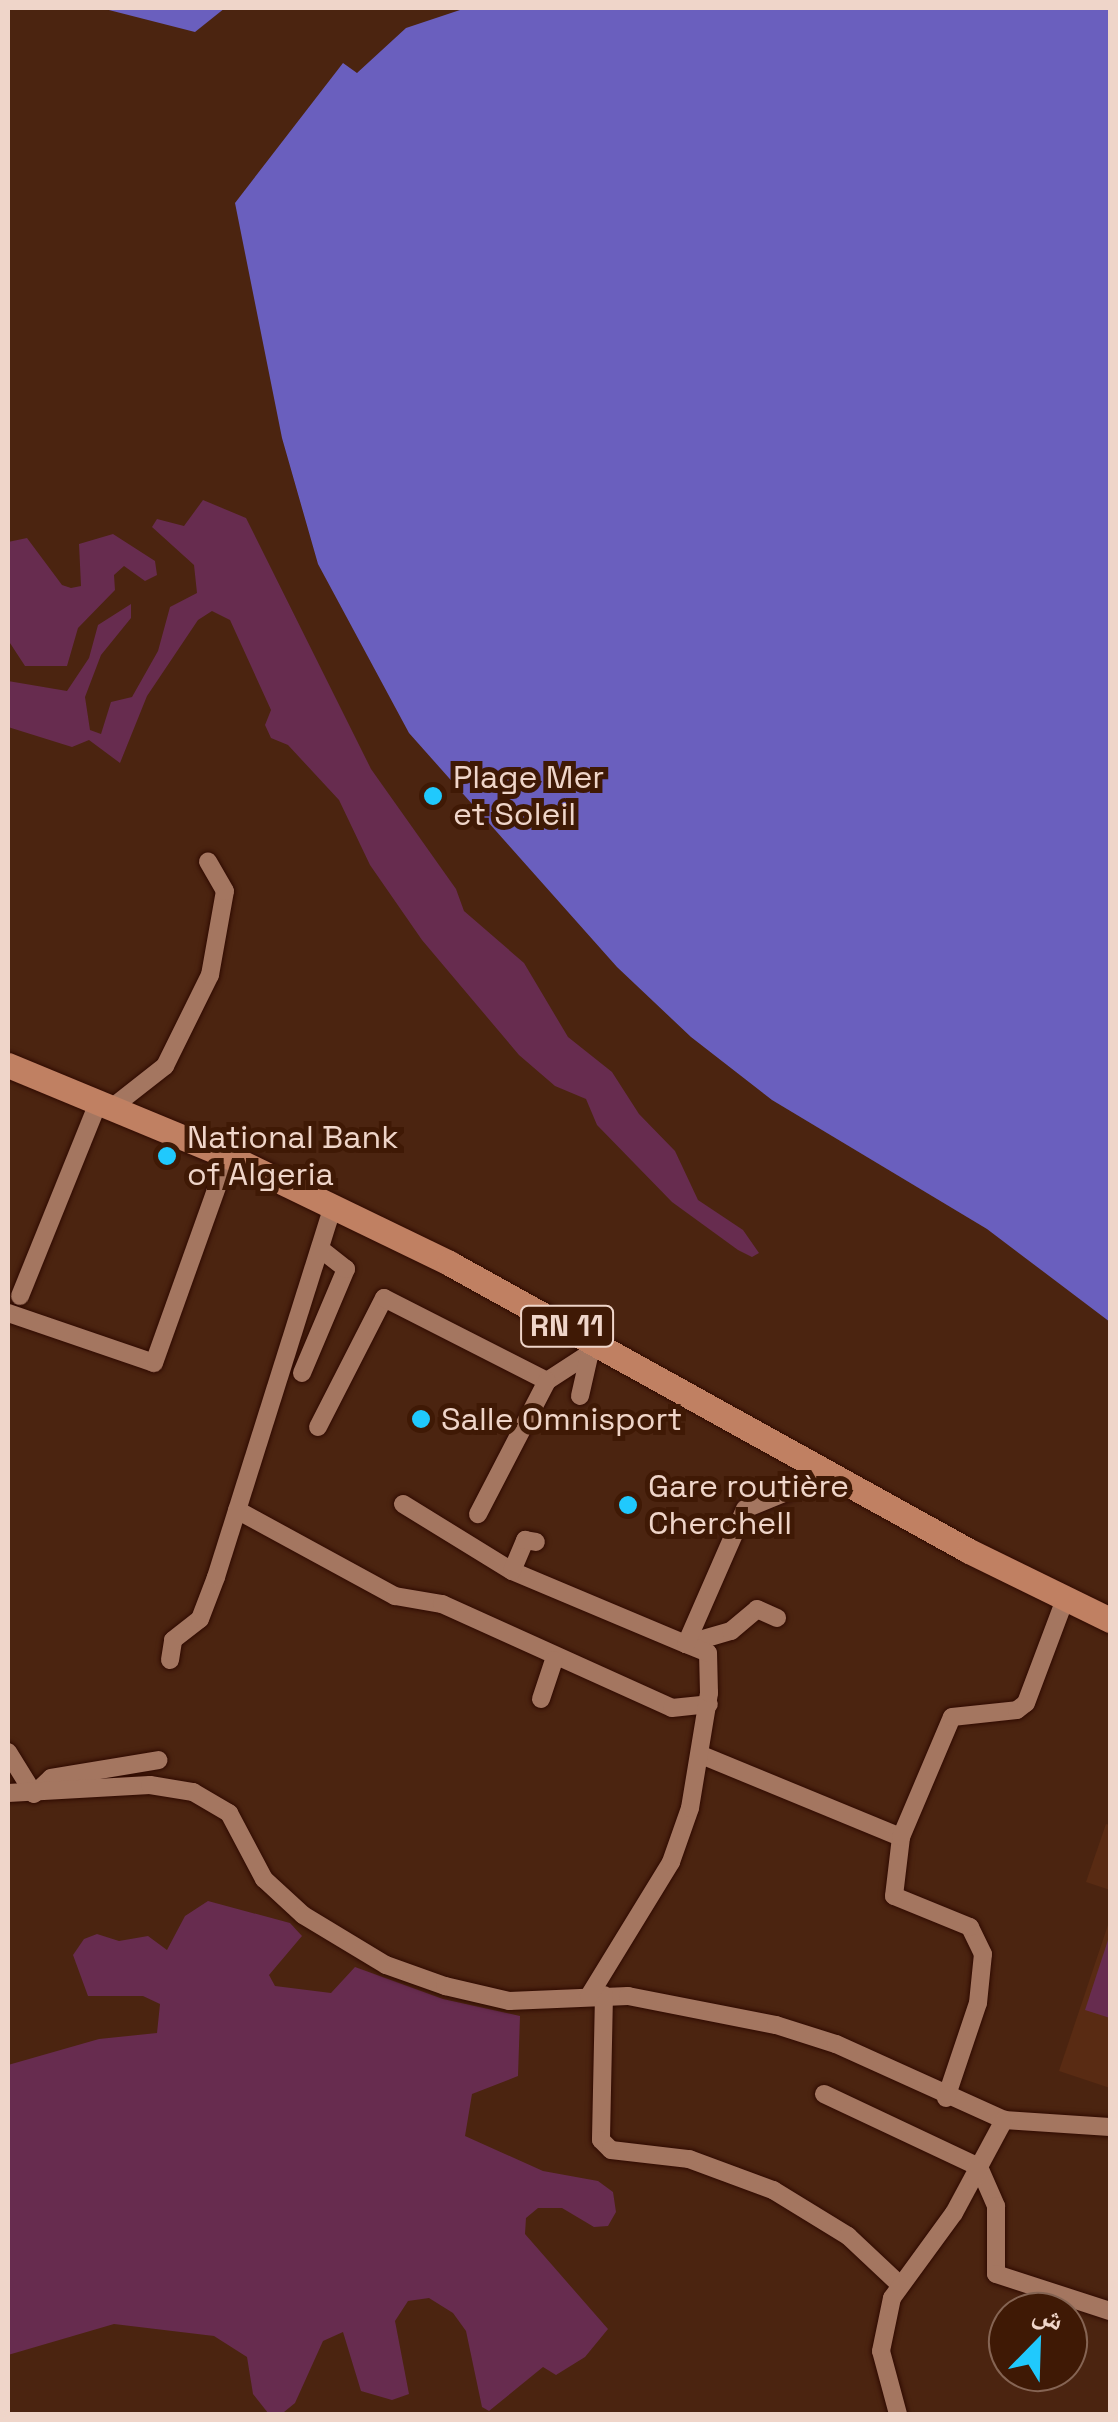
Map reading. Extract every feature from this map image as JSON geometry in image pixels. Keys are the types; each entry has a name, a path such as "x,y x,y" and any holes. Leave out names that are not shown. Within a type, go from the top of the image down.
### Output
{"main road":[{"name":"RN 11","path":"10,1072 106,1103 228,1156 1065,1600 1110,1620"}],"street":[{"path":"20,1296 106,1103 165,1066 210,975 226,891 208,861"},
{"path":"8,1313 154,1363 228,1156"},
{"path":"170,1660 177,1632 200,1618 332,1208"},
{"path":"302,1373 346,1269 320,1249"},
{"path":"318,1427 384,1298 546,1380"},
{"path":"478,1514 546,1380 589,1348"},
{"path":"580,1396 589,1348"},
{"path":"828,1474 746,1508 696,1620 710,1704 704,1756 672,1862 596,1996 605,2070 596,2132 612,2150 690,2158 774,2190 848,2236 898,2283"},
{"path":"403,1504 512,1571 699,1646 730,1631 757,1609 777,1618"},
{"path":"237,1510 394,1596 442,1604 554,1660 672,1708 710,1704"},
{"path":"512,1571 525,1540 536,1542"},
{"path":"946,2098 978,2003 982,1954 970,1928 894,1896 901,1837 952,1716 1017,1710 1026,1703 1065,1600"},
{"path":"540,1699 554,1660"},
{"path":"8,1752 34,1794"},
{"path":"704,1756 901,1837"},
{"path":"34,1794 50,1778 158,1760"},
{"path":"8,1793 150,1785 193,1792 229,1813 264,1879 282,1898 386,1966 509,2001 596,1996 648,1998 805,2032 946,2098 1004,2120 1110,2128"},
{"path":"824,2094 978,2167 996,2206 996,2274 1110,2311"},
{"path":"898,2414 882,2350 898,2283 954,2213 1004,2120"}],"shaded area":[{"path":"101,8 225,8 195,32"},
{"path":"466,8 1110,8 1110,1322 987,1229 772,1100 691,1037 617,967 409,733 318,564 282,438 235,203 343,63 357,73 406,28"},
{"path":"203,500 246,518 371,769 456,889 464,911 524,963 568,1037 612,1072 639,1114 675,1151 698,1200 743,1230 759,1253 752,1257 738,1250 672,1202 597,1125 586,1099 555,1086 519,1055 422,940 370,865 339,800 288,745 271,738 265,725 271,710 230,620 212,611 198,620 147,696 120,763 89,740 72,747 8,727 8,681 67,691 89,658 98,625 131,604 131,618 101,655 85,697 90,730 101,734 111,702 132,697 158,651 170,607 197,593 194,565 152,527 157,519 184,526"},
{"path":"113,534 155,561 157,575 145,581 124,566 114,575 115,590 78,628 67,666 25,666 8,640 8,542 27,538 62,585 71,588 81,586 79,544"},
{"path":"1106,1824 1110,1825 1110,1890 1086,1882"},
{"path":"208,1901 290,1923 302,1936 269,1975 275,1986 331,1993 355,1967 443,1999 520,2016 518,2076 472,2094 465,2136 543,2171 598,2181 613,2192 616,2212 608,2226 594,2227 562,2208 538,2208 526,2218 525,2234 608,2329 585,2357 556,2375 543,2367 489,2411 482,2407 466,2331 453,2313 429,2298 408,2301 395,2321 409,2394 392,2400 361,2391 343,2332 323,2341 295,2403 284,2412 268,2413 253,2394 247,2357 214,2336 114,2324 8,2355 8,2065 99,2039 157,2033 160,2004 143,1996 88,1996 73,1955 84,1939 97,1934 119,1941 148,1936 167,1950 185,1916"},
{"path":"1110,1919 1110,2088 1059,2071"},
{"path":"1110,1934 1110,2018 1085,2010"}],"place":[{"name":"Plage Mer et Soleil","path":"433,796"},
{"name":"National Bank of Algeria","path":"167,1156"},
{"name":"Salle Omnisport","path":"421,1419"},
{"name":"Gare routière Cherchell","path":"628,1505"}]}
